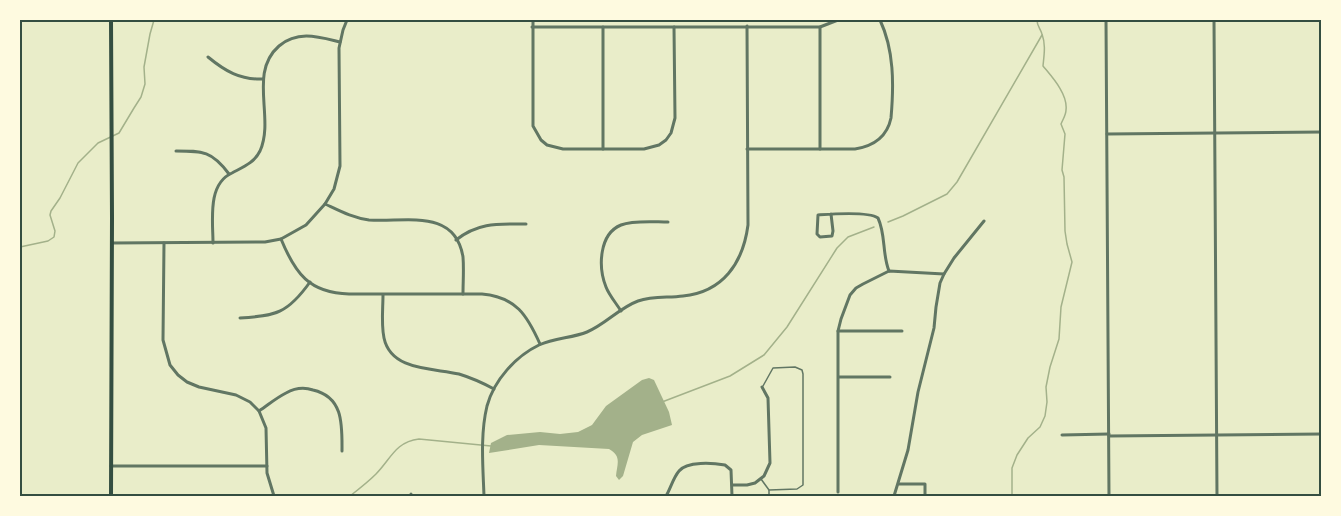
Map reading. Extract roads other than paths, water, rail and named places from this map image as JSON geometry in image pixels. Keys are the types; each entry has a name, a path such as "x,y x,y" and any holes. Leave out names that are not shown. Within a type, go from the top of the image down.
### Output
{"main road":[{"path":"111,20 111,496"}],"street":[{"path":"112,243 265,242 281,239 306,225 325,204 334,189 339,166 340,42 348,20"},
{"path":"533,20 532,118 540,140 547,145 563,149 651,148 659,145 671,133 675,118 674,27"},
{"path":"532,27 820,27 838,20"},
{"path":"747,149 855,149 867,147 878,141 889,126 892,108 892,57 886,32 880,20"},
{"path":"1106,20 1109,496"},
{"path":"1214,20 1217,496"},
{"path":"484,496 483,441 488,404 494,389 514,363 526,352 540,345 588,331 638,301 681,297 712,288 730,272 743,250 748,225 747,26"},
{"path":"603,27 603,149"},
{"path":"820,27 820,149"},
{"path":"213,243 214,196 220,182 229,174 248,165 261,148 264,135 263,79 271,56 279,47 295,37 309,36 340,42"},
{"path":"208,57 234,75 252,80 263,79"},
{"path":"1107,134 1322,132"},
{"path":"176,151 204,152 216,159 229,174"},
{"path":"325,204 358,218 432,221 448,230 456,240 462,254 463,294"},
{"path":"831,214 832,236 820,237 817,234 818,215 831,214 871,214 878,218 889,271"},
{"path":"894,496 908,450 918,392 935,324 940,283 965,243 984,221"},
{"path":"621,310 608,291 603,277 604,242 614,229 623,224 668,222"},
{"path":"456,240 482,226 526,224"},
{"path":"281,239 296,270 322,289 338,294 463,294 499,297 512,303 527,317 540,345"},
{"path":"164,243 164,340 170,365 187,382 199,387 236,394 250,402 259,411 266,428 267,466 274,496"},
{"path":"838,492 838,331 850,294 856,288 889,271 944,274"},
{"path":"240,318 272,315 281,311 296,301 310,282"},
{"path":"383,295 384,337 392,354 399,360 416,367 459,374 494,389"},
{"path":"838,331 902,331"},
{"path":"838,377 890,377"},
{"path":"732,484 754,483 767,471 770,464 768,398 762,387"},
{"path":"259,411 285,393 299,388 322,393 332,401 338,412 342,424 342,451"},
{"path":"1062,435 1322,434"},
{"path":"666,496 679,471 688,464 726,465 730,470 732,496"},
{"path":"111,466 267,466"},
{"path":"899,483 925,484 925,496"}],"lane":[{"path":"762,387 773,368 795,367 802,370 803,485 797,489 769,490"},
{"path":"760,479 769,490 769,496"}],"waterway":[{"path":"20,247 48,241 54,237 51,211 78,163 98,143 119,133 141,97 145,84 144,67 154,20"},
{"path":"1012,496 1012,468 1017,455 1028,438 1040,427 1045,416 1046,387 1059,339 1061,307 1072,262 1065,231 1062,170 1065,134 1061,124 1066,114 1066,104 1059,86 1043,66 1044,42 1037,20"},
{"path":"888,222 947,194 957,182 1042,35"},
{"path":"662,402 730,376 764,355 787,327 837,248 848,237 874,227"},
{"path":"350,496 367,483 399,447 411,441 419,439 491,446"}]}
